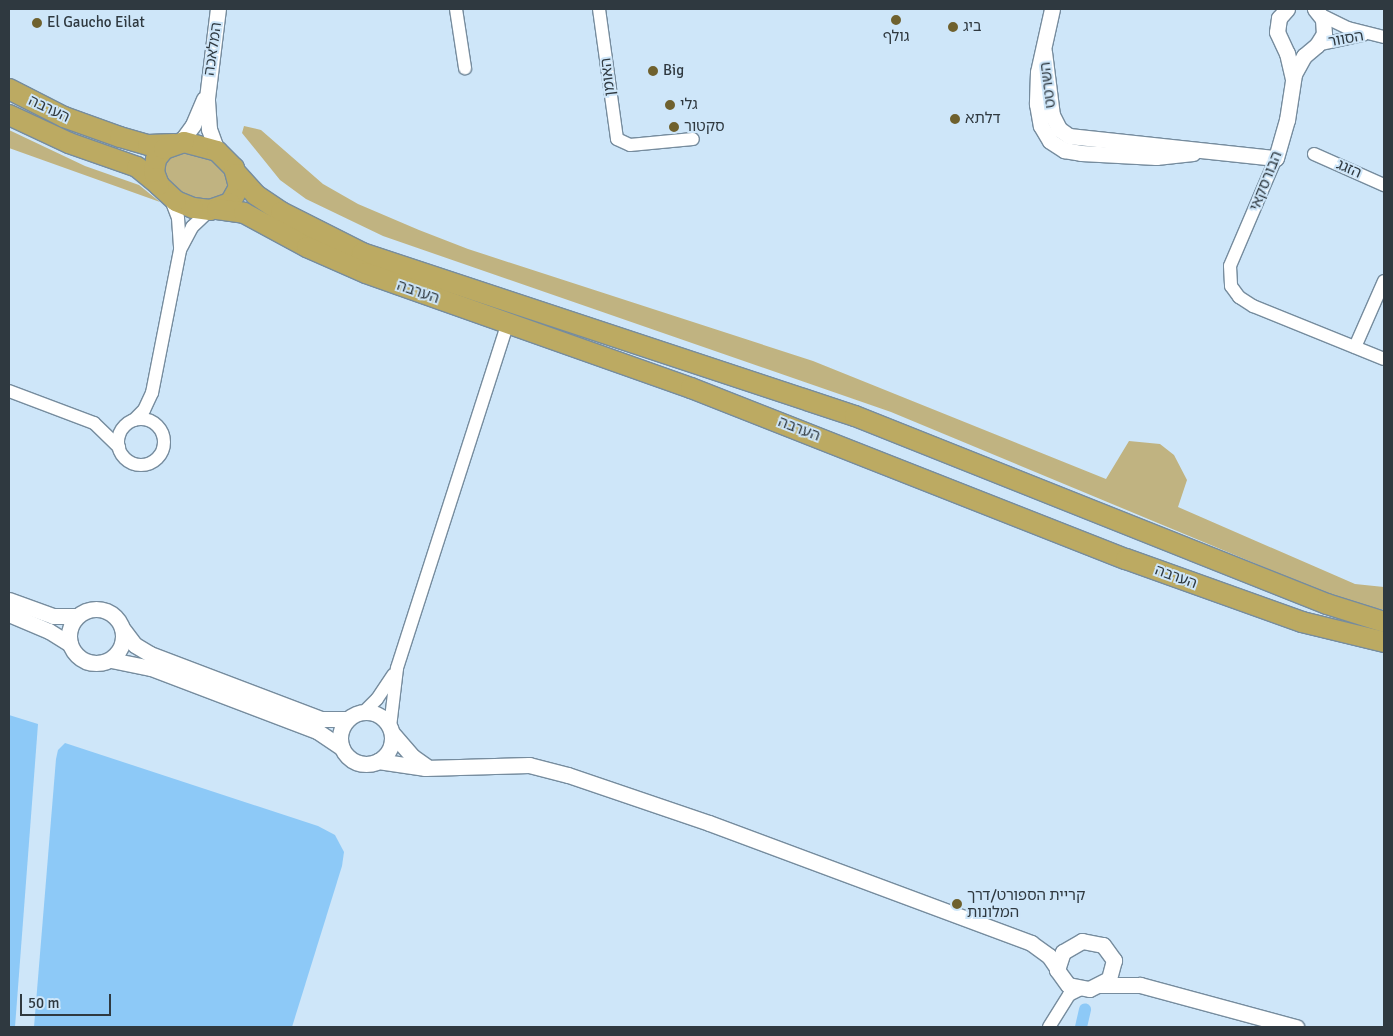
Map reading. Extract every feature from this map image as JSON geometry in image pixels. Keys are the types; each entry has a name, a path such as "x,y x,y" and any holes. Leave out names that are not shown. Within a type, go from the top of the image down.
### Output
{"highway":[{"name":"הערבה","path":"9,89 64,117 120,137 148,145 178,143"},
{"name":"הערבה","path":"9,115 69,143 142,169 164,191"},
{"path":"178,143 200,144 217,151 237,174 238,193 230,203 213,210 185,205 164,191 154,172 156,159 164,149 178,143"},
{"name":"הערבה","path":"237,174 256,195 281,212 362,253 841,411 1327,604 1384,622"},
{"name":"הערבה","path":"213,210 244,213 352,268 749,410 1126,559 1339,633 1384,642"},
{"path":"1339,633 1384,649"}],"street":[{"name":"המלאכה","path":"217,151 209,129 207,90 218,9"},
{"path":"456,9 465,68"},
{"name":"האומן","path":"599,9 614,132 622,144 635,145 693,139"},
{"name":"השרטט","path":"1052,9 1044,52 1038,72 1038,116 1045,134 1056,146 1072,152 1156,158 1211,150 1276,158"},
{"name":"הבורסקאי","path":"1287,9 1277,27 1284,44 1293,78 1287,120 1276,158 1233,259 1229,280 1234,292 1246,302 1355,347"},
{"name":"הבורסקאי","path":"1293,78 1325,29 1318,12"},
{"name":"הסוור","path":"1318,12 1341,25 1380,36"},
{"name":"הסוור","path":"1313,48 1348,36 1380,36"},
{"path":"1284,44 1295,51 1313,48"},
{"name":"המלאכה","path":"178,143 196,119 207,90"},
{"name":"הזגג","path":"1314,154 1384,185"},
{"path":"119,447 119,436 145,408 152,393 180,250 178,218 164,191"},
{"path":"180,250 192,227 213,210"},
{"path":"1384,281 1355,347 1384,360"},
{"path":"378,761 391,747 397,668 508,324"},
{"path":"9,391 86,419 109,434 130,462 152,462 164,444 155,424 152,393"},
{"path":"86,419 130,422 141,419 155,424"},
{"path":"9,600 53,616 77,616"},
{"path":"70,644 69,632 77,616 85,611 103,609 118,619 122,628 135,645 150,654 321,719 348,719 364,712 384,690 397,668"},
{"path":"9,614 49,631 70,644 78,657 85,662 94,664 111,660 136,663 160,671 317,732 342,748 356,762 378,761 435,768 518,765 552,770 709,823 1030,943 1045,953 1057,968 1064,982 1062,1004"},
{"path":"111,660 122,646 122,628"},
{"path":"364,712 381,716 413,757 435,768"},
{"path":"342,748 340,734 348,719"},
{"path":"1030,943 1098,943 1132,975 1153,988"},
{"path":"1057,968 1062,952 1076,943"},
{"path":"1100,985 1113,970 1113,956"},
{"path":"1064,982 1081,989"},
{"path":"1049,1027 1062,1004 1081,989 1100,985 1127,983 1153,988 1296,1027"}],"shaded area":[{"path":"244,126 261,130 323,184 358,204 419,230 468,249 813,361 1106,479 1129,441 1160,444 1174,455 1187,480 1178,507 1355,584 1384,587 1384,610 1343,600 891,412 383,236 306,199 280,180 242,133"},
{"path":"9,130 85,166 139,185 160,202 9,148"},
{"path":"172,152 206,153 233,181 221,201 187,199 162,176 164,157"}],"water":[{"path":"9,715 38,724 15,1027 9,1027"},
{"path":"65,743 318,826 335,835 344,852 342,866 292,1027 34,1027 56,759 58,750"}],"waterway":[{"path":"1081,1027 1085,1009"}],"place":[{"name":"גולף","path":"896,20"},
{"name":"El Gaucho Eilat","path":"37,23"},
{"name":"ביג","path":"953,27"},
{"name":"Big","path":"653,71"},
{"name":"גלי","path":"670,105"},
{"name":"דלתא","path":"955,119"},
{"name":"סקטור","path":"674,127"},
{"name":"קריית הספורט/דרך המלונות","path":"957,904"}]}
